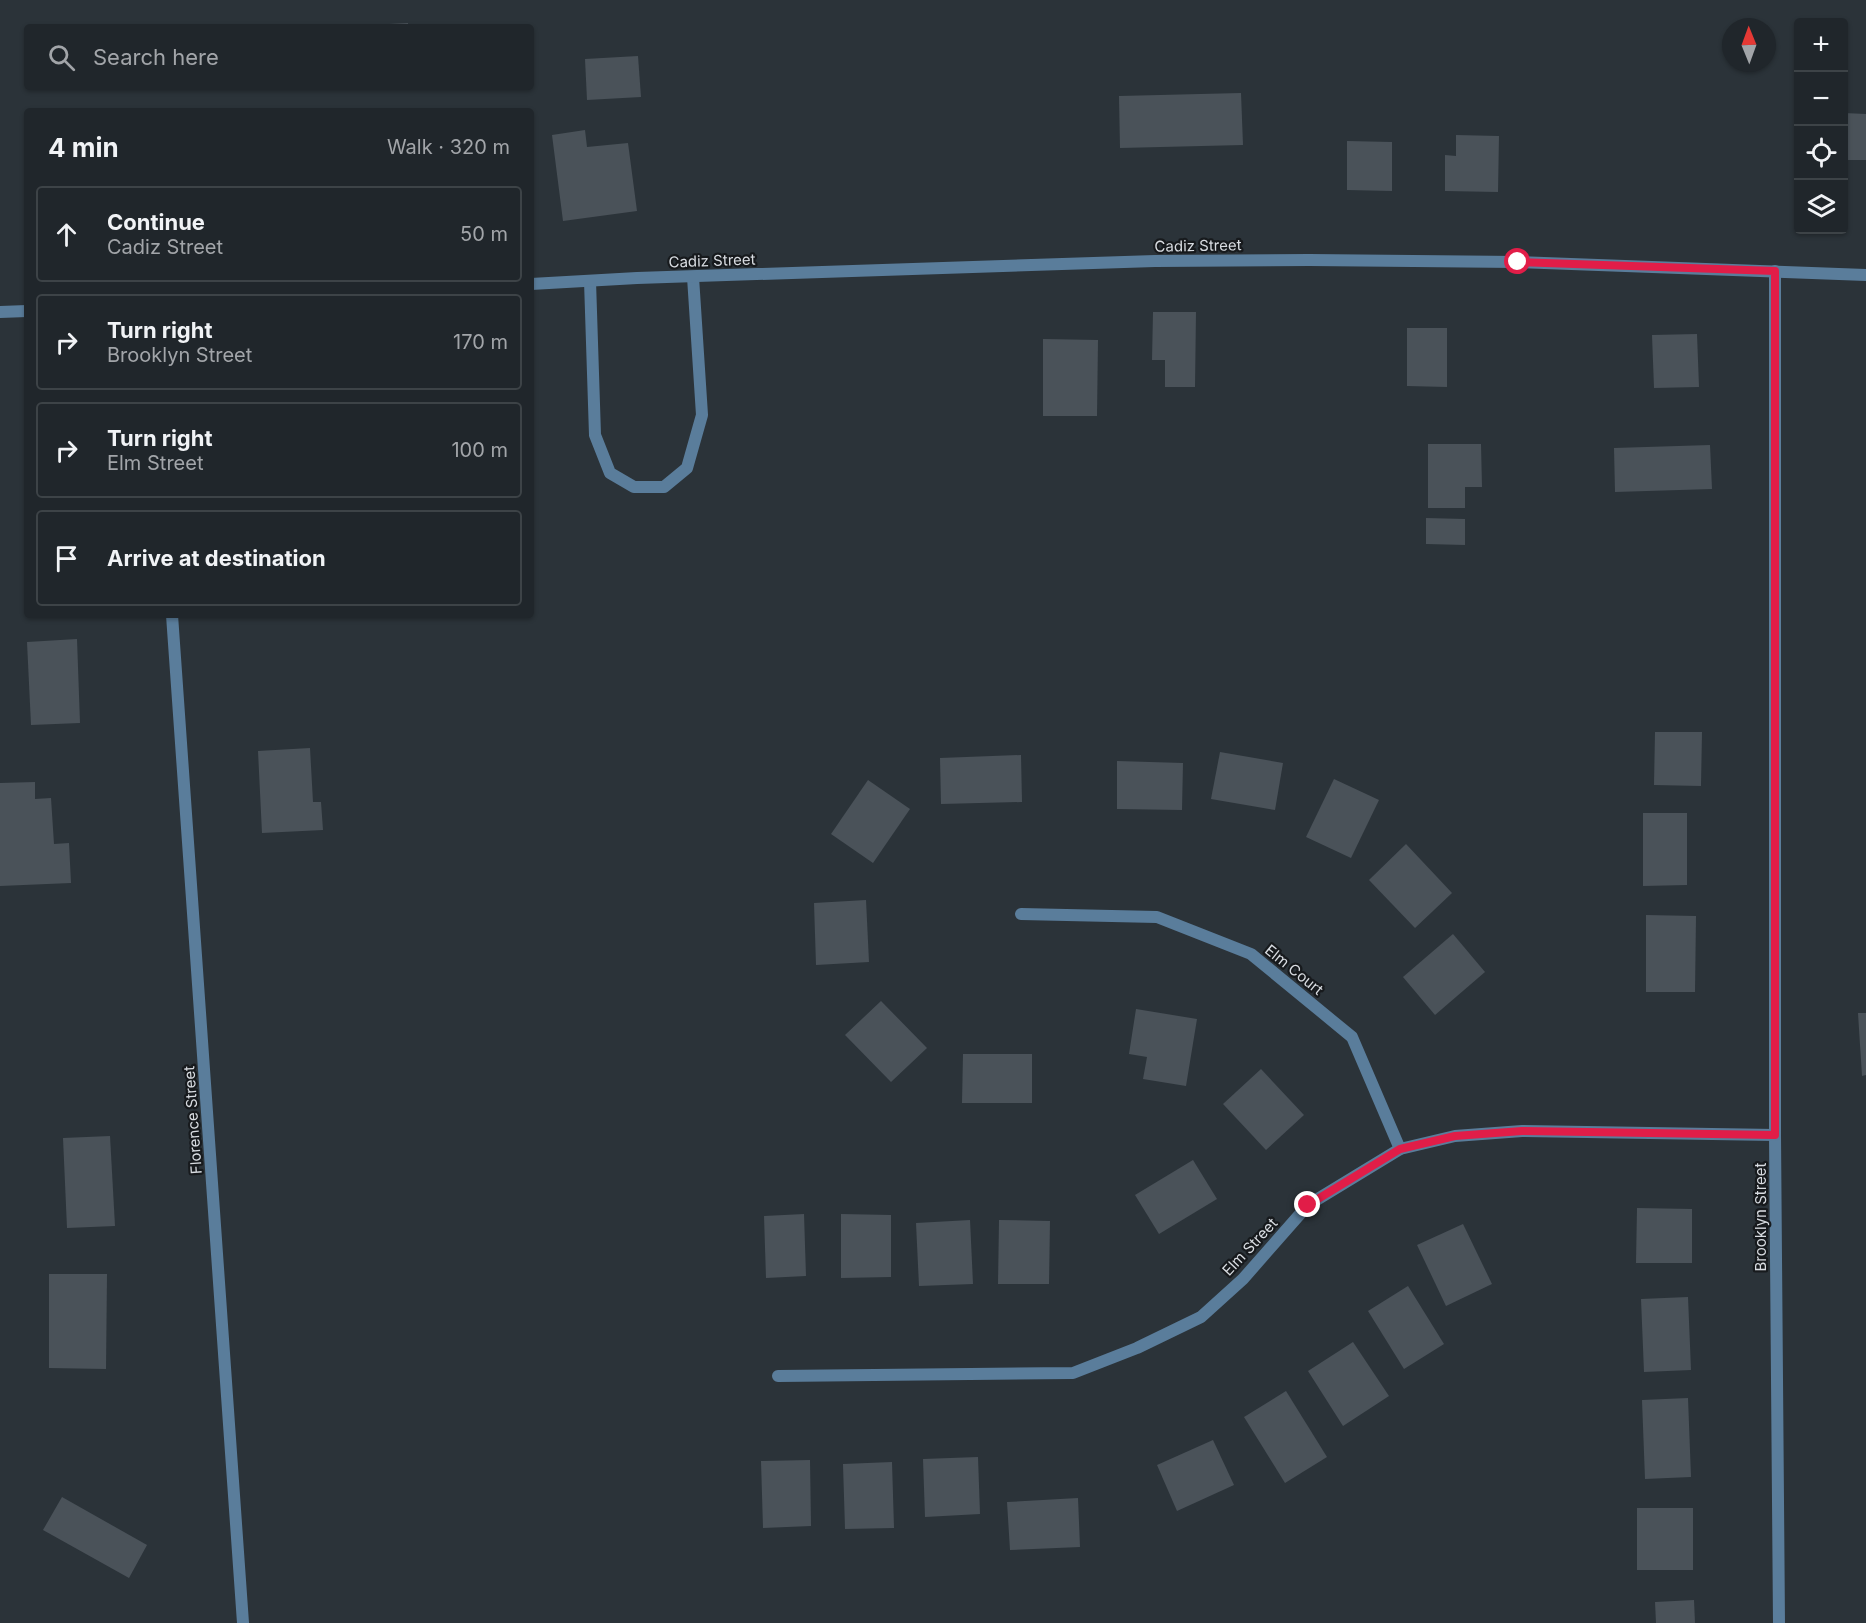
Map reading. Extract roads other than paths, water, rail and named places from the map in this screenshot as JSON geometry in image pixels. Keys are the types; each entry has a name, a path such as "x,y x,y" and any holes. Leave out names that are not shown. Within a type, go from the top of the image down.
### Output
{"street":[{"name":"Cadiz Street","path":"534,284 1155,261 1518,262 1866,275"},
{"name":"Brooklyn Street","path":"1775,271 1775,1135 1779,1623"},
{"path":"590,281 595,435 610,474 634,487 664,487 687,468 702,415 693,277"},
{"path":"0,312 24,311"},
{"name":"Florence Street","path":"172,618 243,1623"},
{"name":"Elm Court","path":"1021,914 1157,917 1251,954 1352,1037 1400,1149"},
{"name":"Elm Street","path":"778,1376 1073,1373 1137,1348 1201,1317 1243,1279 1308,1205 1400,1149 1455,1136 1522,1131 1775,1135"}]}
